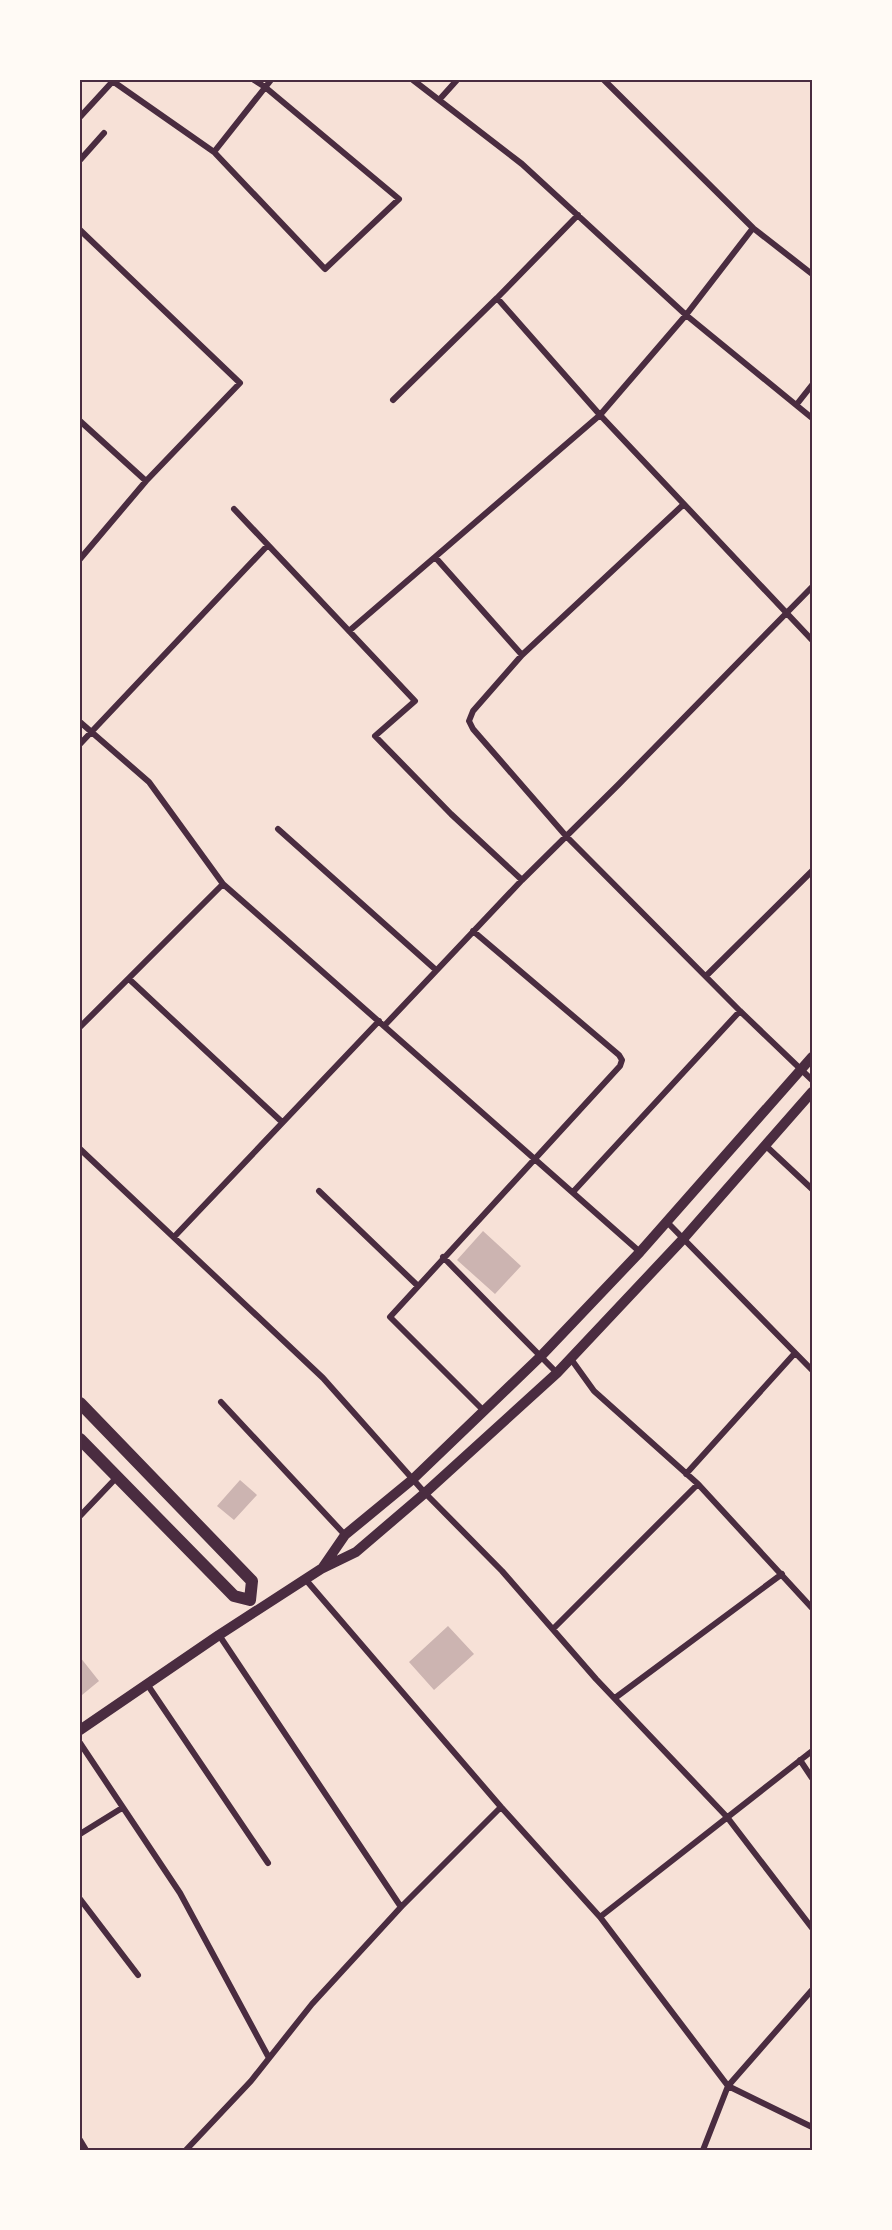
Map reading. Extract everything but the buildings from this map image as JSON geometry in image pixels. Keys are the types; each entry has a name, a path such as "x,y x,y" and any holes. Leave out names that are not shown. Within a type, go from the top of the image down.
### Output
{"main road":[{"path":"80,1403 252,1581 249,1600 234,1596 80,1439"}],"street":[{"path":"80,117 112,80 214,152 325,269 399,200 254,80"},
{"path":"214,152 270,80"},
{"path":"413,80 522,164 687,315 813,418"},
{"path":"439,100 457,80"},
{"path":"604,80 753,228 813,274"},
{"path":"80,160 104,133"},
{"path":"393,400 578,215"},
{"path":"349,631 600,415 687,315 753,228"},
{"path":"80,230 240,383 146,481 80,559"},
{"path":"497,298 600,415 813,640"},
{"path":"797,404 813,385"},
{"path":"80,421 146,481"},
{"path":"684,504 522,654 473,711 469,721 473,729 566,837 740,1011 813,1080"},
{"path":"234,509 415,701 375,736 451,814 522,880"},
{"path":"80,744 268,545"},
{"path":"435,556 522,654"},
{"path":"174,1237 282,1122 436,970 522,880 813,587"},
{"path":"80,722 149,782 223,884 640,1252"},
{"path":"278,829 436,970"},
{"path":"706,976 813,871"},
{"path":"80,1027 223,884"},
{"path":"473,931 619,1054 622,1060 620,1066 391,1315 390,1320 484,1411"},
{"path":"129,980 282,1122"},
{"path":"573,1192 740,1011"},
{"path":"321,1569 345,1535 413,1479 541,1356 640,1252 813,1057"},
{"path":"80,1730 321,1569 356,1552 425,1493 558,1373 684,1238 813,1092"},
{"path":"765,1145 813,1189"},
{"path":"80,1149 323,1378 425,1493 502,1571 615,1698 727,1816 813,1928"},
{"path":"319,1191 418,1286"},
{"path":"667,1222 813,1370"},
{"path":"443,1257 558,1373"},
{"path":"686,1474 795,1353"},
{"path":"571,1359 594,1391 698,1484 813,1608"},
{"path":"221,1402 345,1535"},
{"path":"80,1516 117,1478"},
{"path":"553,1629 698,1484"},
{"path":"615,1698 782,1574"},
{"path":"306,1580 501,1807 600,1917 728,2086 813,2127"},
{"path":"249,1600 260,1610"},
{"path":"219,1635 401,1907"},
{"path":"147,1684 268,1863"},
{"path":"80,1743 180,1893 269,2058"},
{"path":"600,1917 813,1751"},
{"path":"800,1760 813,1778"},
{"path":"186,2151 251,2081 312,2004 401,1907 501,1807"},
{"path":"80,1834 122,1808"},
{"path":"80,1899 138,1975"},
{"path":"703,2151 728,2086 813,1990"},
{"path":"80,2140 86,2151"}]}
